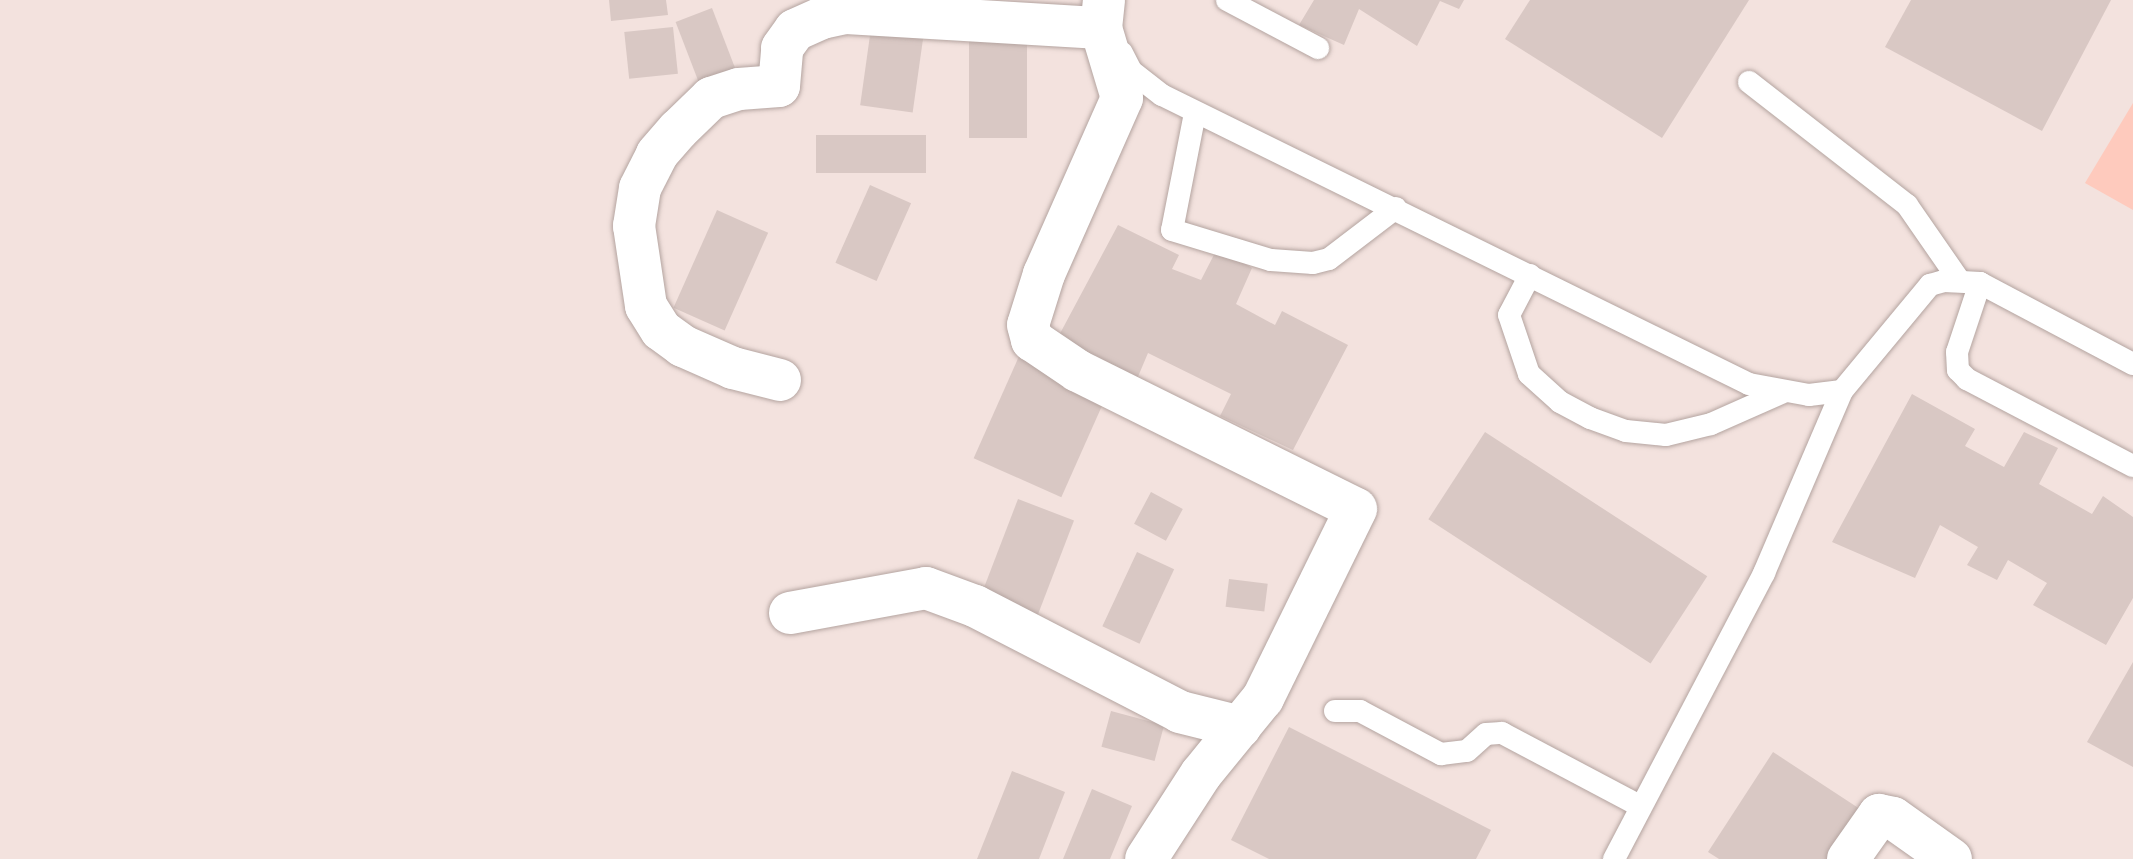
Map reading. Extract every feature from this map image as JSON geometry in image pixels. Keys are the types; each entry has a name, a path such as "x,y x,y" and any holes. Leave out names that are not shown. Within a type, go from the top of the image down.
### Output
{"street":[{"path":"780,380 733,368 683,346 661,330 646,306 634,226 640,188 657,154 678,130 711,98 739,89 779,86 782,48 795,30 822,18 846,13 1108,9 1122,98 1044,274 1028,325 1032,340 1078,371 1356,509 1290,649 1263,698 1201,774 1146,859"},
{"path":"790,613 926,588 975,606 1180,712 1240,727"},
{"path":"1848,859 1879,815 1893,818 1951,859"}],"lane":[{"path":"1227,0 1318,48"},
{"path":"1108,9 1122,56 1131,71 1195,113 1396,208 1723,373 1781,393 1842,391"},
{"path":"1749,82 1907,205 1970,282 2133,364"},
{"path":"1195,113 1172,230 1271,260 1313,263 1329,259 1396,208"},
{"path":"1530,275 1509,315 1529,374 1560,402 1590,418 1626,431 1666,435 1711,424 1781,393"},
{"path":"1614,859 1764,573 1842,391 1930,285 1970,282"},
{"path":"1970,282 1957,352 1958,370 1976,384 2133,466"},
{"path":"1335,711 1360,711 1441,754 1467,751 1486,734 1502,733 1640,806"}],"shaded area":[{"path":"2133,103 2133,210 2085,183"}],"building":[{"path":"609,0 666,0 668,15 611,21"},
{"path":"1314,0 1464,0 1459,9 1440,1 1417,46 1359,9 1344,45 1299,25"},
{"path":"1530,0 1749,0 1662,138 1505,39"},
{"path":"1911,0 2111,0 2042,131 1885,47"},
{"path":"712,8 737,73 701,87 676,22"},
{"path":"872,21 924,28 913,113 860,105"},
{"path":"673,27 678,74 629,79 624,32"},
{"path":"969,29 1027,29 1027,138 969,138"},
{"path":"816,135 926,135 926,173 816,173"},
{"path":"870,185 911,203 877,281 835,263"},
{"path":"717,210 768,233 725,331 673,308"},
{"path":"1118,225 1179,255 1172,269 1201,280 1218,247 1252,268 1236,304 1275,325 1282,311 1348,345 1293,450 1220,416 1231,394 1148,353 1137,379 1056,341"},
{"path":"1020,354 1108,393 1061,497 974,458"},
{"path":"1912,394 1975,429 1965,446 2004,467 2024,432 2058,448 2039,484 2092,514 2103,496 2133,517 2133,598 2106,645 2033,605 2047,583 2008,560 1997,580 1967,565 1978,547 1940,525 1915,578 1832,542"},
{"path":"1485,432 1707,576 1651,664 1428,519"},
{"path":"1151,492 1183,509 1166,541 1134,524"},
{"path":"1018,499 1074,521 1037,616 981,594"},
{"path":"1137,552 1174,569 1140,644 1102,626"},
{"path":"1229,579 1268,584 1264,612 1226,607"},
{"path":"2133,662 2133,767 2087,742"},
{"path":"1111,711 1164,725 1155,761 1101,747"},
{"path":"1289,727 1491,830 1476,859 1269,859 1231,840"},
{"path":"1773,752 1863,811 1836,859 1719,859 1708,852"},
{"path":"1012,771 1065,792 1039,859 977,859"},
{"path":"1092,789 1132,806 1110,859 1063,859"}]}
